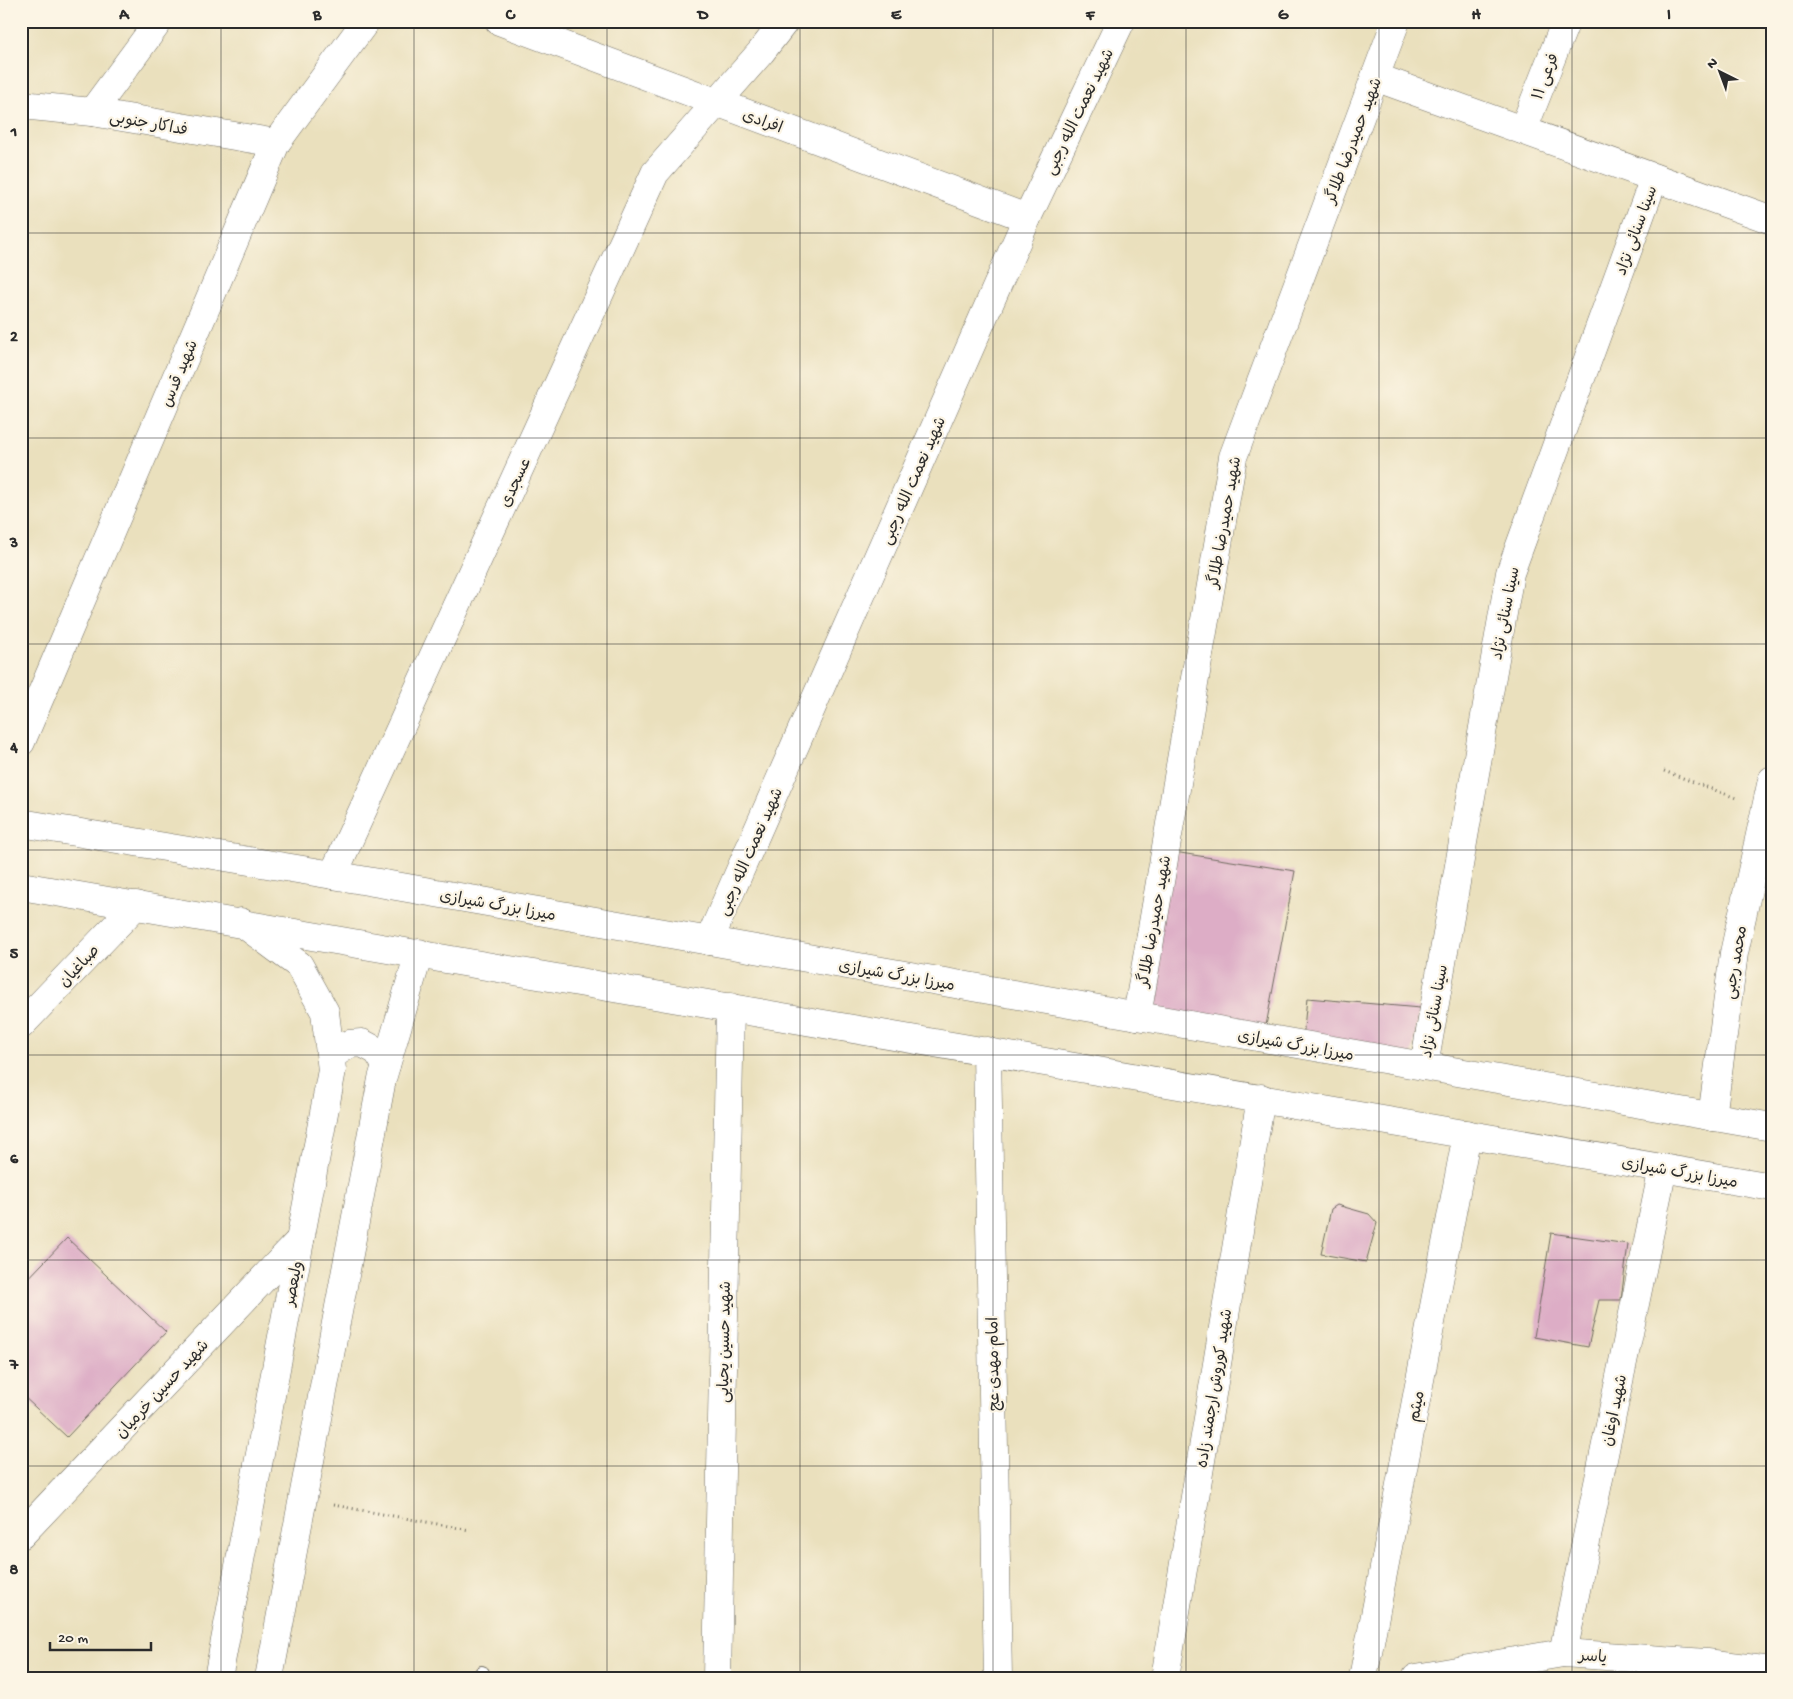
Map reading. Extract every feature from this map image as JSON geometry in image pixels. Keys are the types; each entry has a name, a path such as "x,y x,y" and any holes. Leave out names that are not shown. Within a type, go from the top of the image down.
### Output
{"street":[{"path":"92,112 159,21"},
{"name":"شهید قدس","path":"21,742 276,143 366,21"},
{"name":"افرادی","path":"499,21 1027,218"},
{"name":"عسجدی","path":"333,875 655,173 761,52 785,21"},
{"name":"شهید نعمت الله رجبی","path":"709,941 1027,218 1121,21"},
{"name":"شهید حمیدرضا طلاگر","path":"1137,1016 1233,457 1396,21"},
{"name":"فرعی ۱۱","path":"1523,130 1566,21"},
{"path":"1375,77 1772,220"},
{"name":"فداکار جنوبی","path":"21,105 92,112 276,143"},
{"name":"سینا سنائی نژاد","path":"1424,1066 1510,573 1654,178"},
{"name":"محمد رجبی","path":"1712,1117 1734,953 1772,780"},
{"name":"میرزا بزرگ شیرازی","path":"21,823 333,875 1772,1127"},
{"name":"میرزا بزرگ شیرازی","path":"21,886 1772,1186"},
{"name":"صباغیان","path":"21,1025 136,905"},
{"name":"ولیعصر","path":"218,1678 332,1070 325,1012 298,965 240,922"},
{"path":"269,1678 386,1065 419,953"},
{"name":"شهید حسین یحیایی","path":"717,1678 730,1006"},
{"path":"331,1056 349,1044 362,1043 377,1051 386,1065"},
{"name":"امام مهدی عج","path":"987,1051 998,1678"},
{"name":"شهید کوروش ارجمند زاده","path":"1165,1678 1262,1098"},
{"name":"میثم","path":"1363,1678 1467,1134"},
{"name":"شهید اوغان","path":"1563,1653 1663,1168"},
{"name":"شهید حسین خرمیان","path":"21,1535 300,1240"},
{"name":"یاسر","path":"1416,1678 1563,1653 1706,1670 1772,1670"}],"path":[{"path":"1664,771 1766,809"},
{"path":"303,1499 470,1530"}],"building":[{"path":"1174,852 1295,871 1265,1031 1145,1010"},
{"path":"1307,998 1420,1008 1411,1060 1303,1039"},
{"path":"1337,1205 1369,1214 1377,1223 1366,1262 1321,1254 1331,1209"},
{"path":"1551,1233 1628,1244 1621,1300 1599,1300 1588,1347 1534,1337"},
{"path":"67,1238 166,1332 67,1437 21,1394 21,1286"}]}
